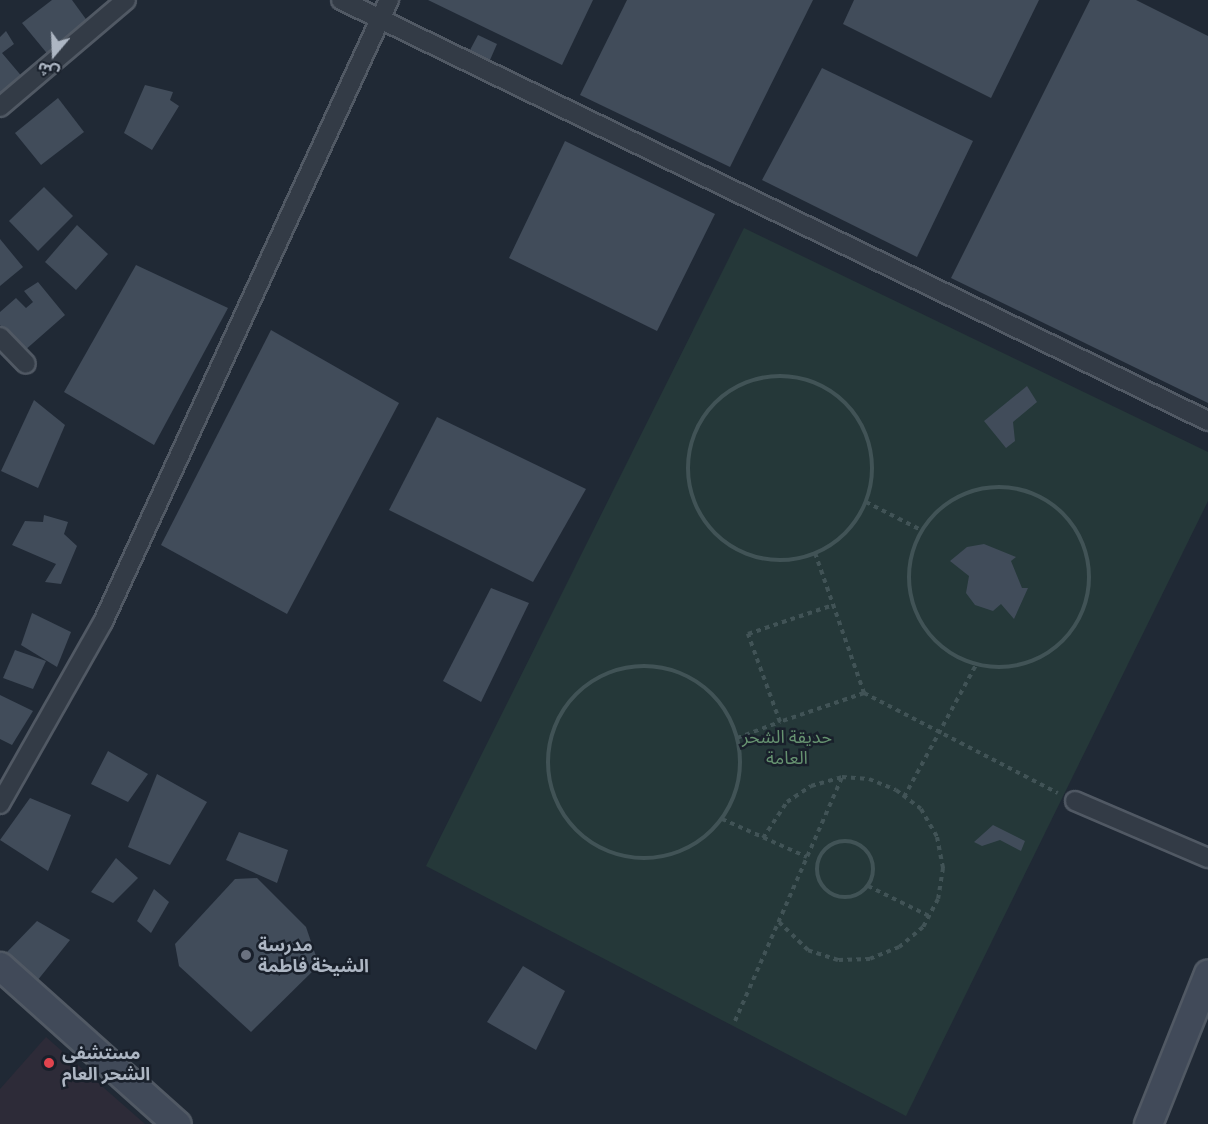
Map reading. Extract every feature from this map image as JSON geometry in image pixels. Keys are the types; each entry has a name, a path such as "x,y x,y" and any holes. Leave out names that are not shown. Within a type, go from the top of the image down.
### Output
{"street":[{"path":"0,106 126,0"},
{"path":"341,0 1208,421"},
{"path":"0,804 103,622 389,0"},
{"path":"0,337 26,364"},
{"path":"1075,801 1208,858"},
{"path":"0,966 177,1124"},
{"path":"1148,1124 1208,973"}],"path":[{"path":"780,375 811,381 838,397 859,420 871,449 872,480 866,502 847,533 815,553 764,560 735,550 711,531 695,506 687,476 689,447 701,419 722,395 749,381 780,375"},
{"path":"991,487 1019,489 1045,499 1069,520 1085,547 1091,578 1085,609 1069,636 1045,656 1015,667 976,665 954,655 930,635 915,611 909,584 911,556 921,530 940,509 964,494 991,487"},
{"path":"866,502 921,530"},
{"path":"815,553 864,693 1075,801"},
{"path":"780,722 748,634 833,604"},
{"path":"904,797 976,665"},
{"path":"632,666 665,668 695,681 720,703 737,738 736,792 722,819 700,841 672,855 641,859 610,853 583,837 562,814 549,786 547,753 556,722 574,694 601,675 632,666"},
{"path":"737,738 864,693"},
{"path":"735,1021 842,777"},
{"path":"763,838 787,802 811,786 842,777 868,779 904,797 921,809 937,837 943,868 929,916 899,947 870,959 838,960 808,950 779,922"},
{"path":"722,819 807,857"},
{"path":"840,840 867,850 874,867 868,886 844,897 827,891 817,876 824,850 840,840"},
{"path":"868,886 929,916"}],"shaded area":[{"name":"مستشفى الشحر العام","path":"46,1037 145,1124 0,1124 0,1089"}],"green space":[{"name":"حديقة الشحر العامة","path":"744,228 1208,452 1208,501 906,1116 426,866"}],"building":[{"path":"52,0 72,0 88,22 50,57 22,23"},
{"path":"428,0 593,0 562,65"},
{"path":"627,0 813,0 730,167 580,95"},
{"path":"854,0 1039,0 991,98 843,24"},
{"path":"1090,0 1136,0 1208,36 1208,403 951,278"},
{"path":"6,31 14,44 2,53 24,79 0,97 0,37"},
{"path":"478,35 497,44 490,60 470,50"},
{"path":"822,68 973,141 917,257 762,180"},
{"path":"145,85 173,92 170,100 179,106 152,150 124,133"},
{"path":"58,98 84,132 41,165 15,133"},
{"path":"565,141 715,214 657,331 509,258"},
{"path":"44,187 73,216 38,251 9,221"},
{"path":"77,225 108,254 76,290 45,262"},
{"path":"0,239 23,267 0,286"},
{"path":"136,265 228,308 154,445 64,392"},
{"path":"38,282 65,315 24,351 0,325 0,312 16,298 26,308 33,302 24,291"},
{"path":"271,330 399,403 287,614 161,545"},
{"path":"1027,386 1037,402 1013,422 1015,441 1006,448 984,421"},
{"path":"34,400 65,425 38,488 1,471"},
{"path":"437,417 586,489 533,582 389,510"},
{"path":"44,515 68,522 64,534 77,546 61,584 45,582 56,564 12,545 25,521 43,522"},
{"path":"984,544 1016,557 1011,561 1022,588 1028,588 1014,619 1001,604 993,611 975,605 966,593 969,576 950,561 967,547"},
{"path":"491,588 529,603 481,702 443,681"},
{"path":"32,613 71,632 57,667 21,645"},
{"path":"15,650 46,661 33,689 3,678"},
{"path":"0,695 33,711 12,745 0,739"},
{"path":"108,751 148,774 128,802 91,784"},
{"path":"157,774 207,802 170,865 128,847"},
{"path":"30,798 71,815 48,871 0,840"},
{"path":"993,825 1025,841 1021,851 1000,840 982,846 974,842"},
{"path":"239,832 288,850 277,883 226,860"},
{"path":"116,858 138,878 113,903 91,892"},
{"name":"مدرسة الشيخة فاطمة","path":"257,878 306,927 319,965 251,1032 179,966 175,944 235,879"},
{"path":"154,889 169,902 151,933 137,921"},
{"path":"37,921 70,940 37,981 6,953"},
{"path":"523,966 565,991 536,1050 487,1022"}],"place":[{"name":"مدرسة الشيخة فاطمة","path":"246,955"},
{"name":"مستشفى الشحر العام","path":"49,1063"}]}
